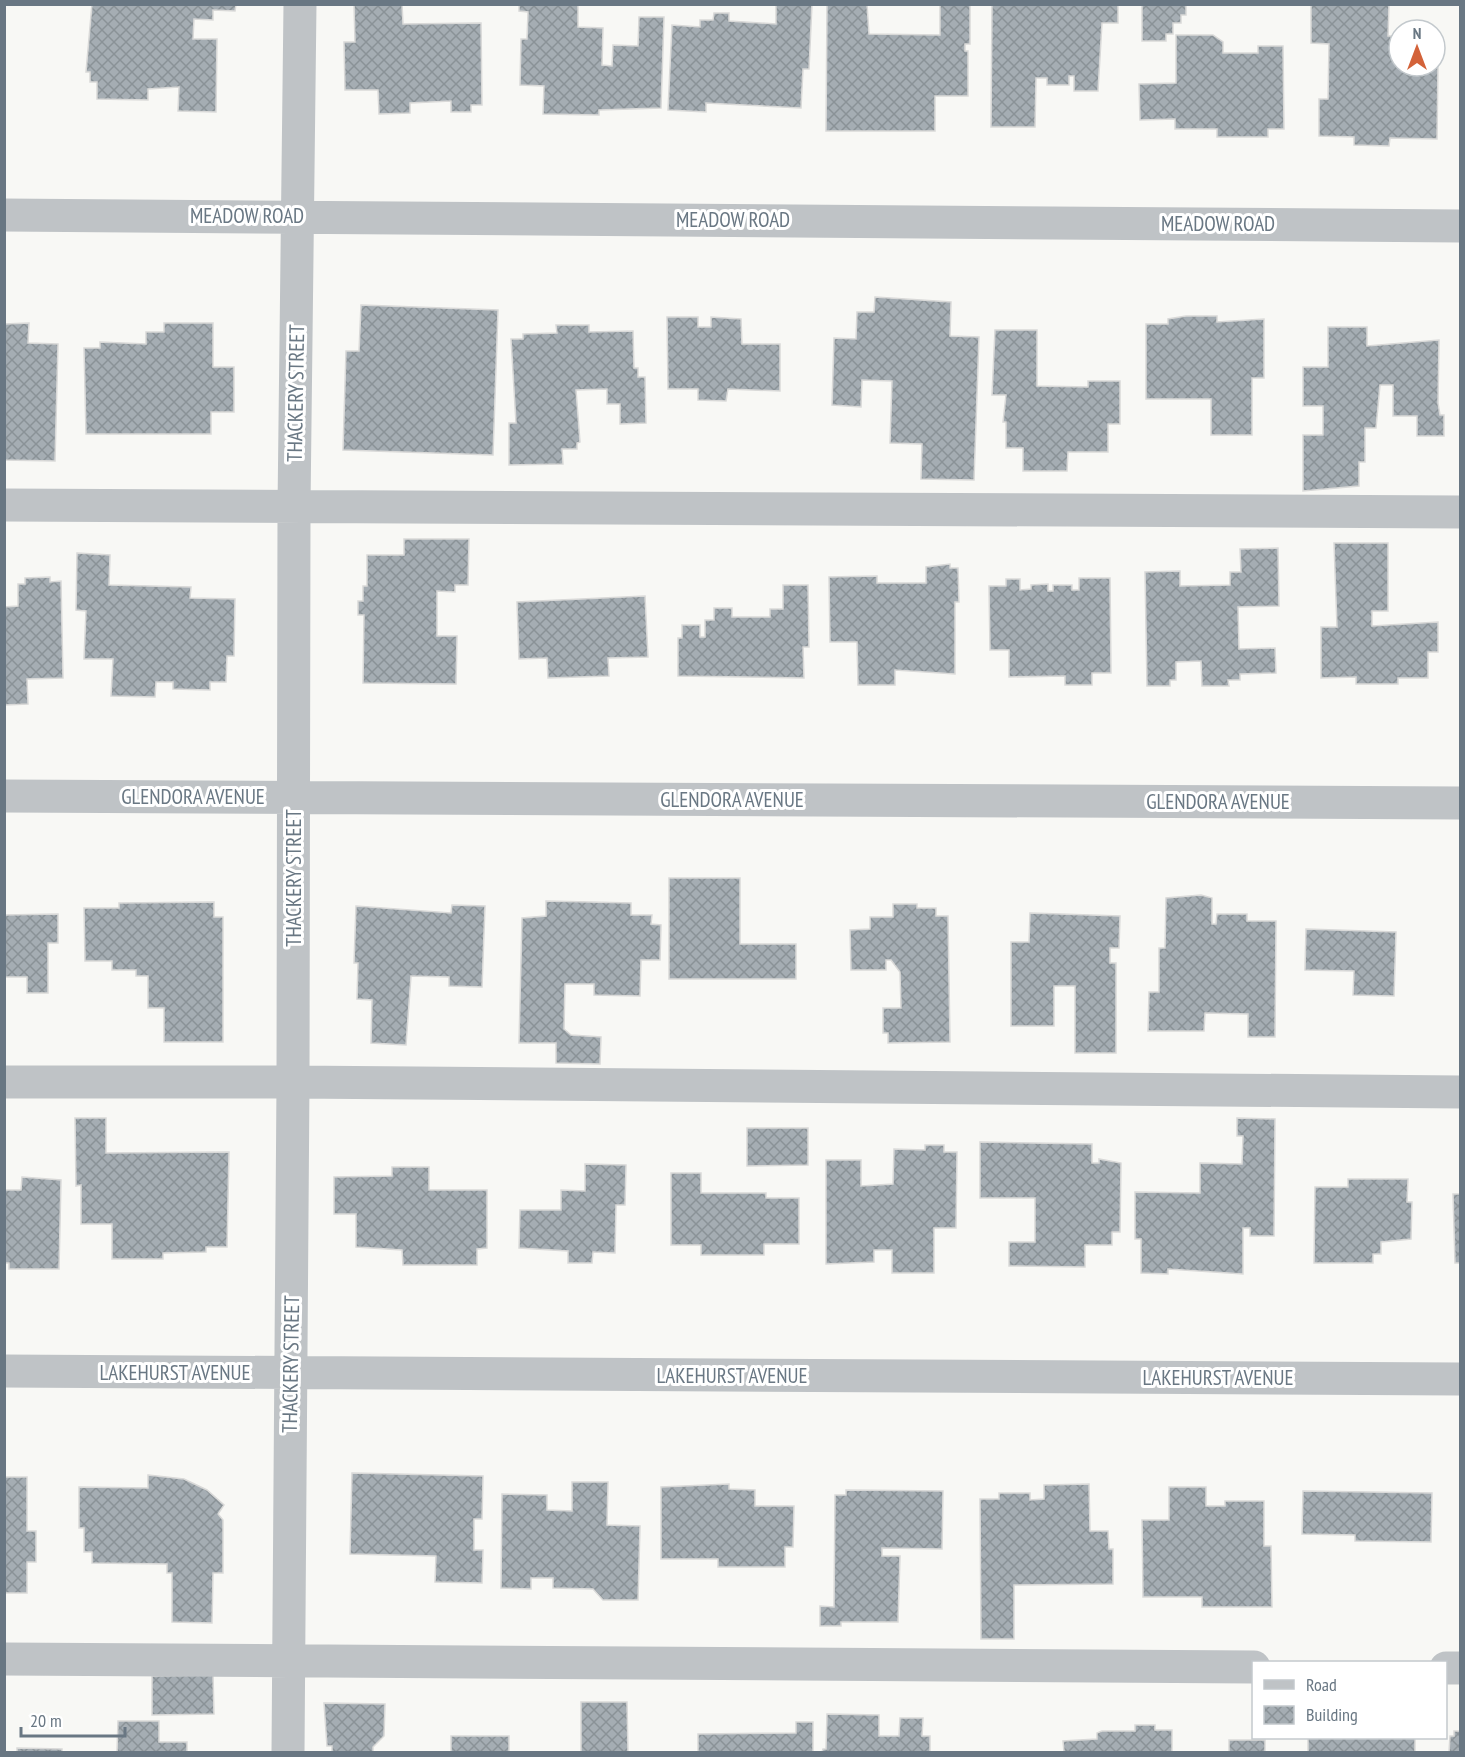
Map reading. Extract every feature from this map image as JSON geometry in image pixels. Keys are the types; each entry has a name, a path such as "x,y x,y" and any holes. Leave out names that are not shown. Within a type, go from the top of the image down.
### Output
{"street":[{"name":"THACKERY STREET","path":"288,1752 294,507 300,4"},
{"name":"MEADOW ROAD","path":"4,215 1461,226"},
{"path":"4,505 1461,512"},
{"name":"GLENDORA AVENUE","path":"4,796 1461,803"},
{"path":"4,1082 293,1082 1461,1092"},
{"name":"LAKEHURST AVENUE","path":"4,1371 1461,1379"},
{"path":"4,1659 1252,1667"}],"building":[{"path":"92,4 236,4 235,11 213,10 213,20 194,19 193,39 217,39 216,112 178,111 179,87 148,89 148,100 97,99 97,82 90,82 90,72 86,72"},
{"path":"354,4 402,4 403,24 481,23 482,105 471,105 471,112 451,112 451,101 410,103 410,113 379,114 378,90 345,90 344,42 355,42"},
{"path":"519,4 578,4 578,27 603,28 602,65 612,66 613,45 638,46 639,17 664,17 661,108 599,110 599,115 543,114 544,86 520,85 521,39 527,39 528,12 519,11"},
{"path":"776,4 812,4 809,69 803,69 801,108 706,103 706,112 668,110 672,25 700,27 700,20 713,20 714,13 729,13 729,21 776,24"},
{"path":"827,4 867,4 869,34 940,35 940,4 970,4 970,44 965,44 965,51 968,51 968,96 935,96 935,131 826,131"},
{"path":"992,4 1118,4 1118,23 1102,23 1098,91 1074,91 1074,76 1069,76 1069,85 1047,85 1047,78 1036,78 1035,127 991,127"},
{"path":"1142,4 1186,4 1186,15 1181,15 1181,23 1173,23 1173,34 1166,34 1166,41 1142,41"},
{"path":"1311,4 1389,4 1387,78 1438,78 1437,139 1390,138 1389,146 1354,145 1354,137 1319,136 1319,99 1328,99 1329,44 1311,43"},
{"path":"1176,35 1213,35 1223,42 1223,53 1258,53 1258,46 1283,46 1284,129 1268,129 1268,137 1217,137 1217,129 1175,129 1175,119 1140,120 1139,84 1176,83"},
{"path":"875,297 951,302 950,336 979,337 974,480 921,479 922,444 890,443 892,381 862,380 861,407 832,405 834,338 856,339 857,312 874,312"},
{"path":"361,305 498,310 493,455 343,450 346,351 359,351"},
{"path":"1186,316 1217,316 1217,322 1264,319 1264,378 1252,378 1252,435 1211,435 1211,399 1146,399 1146,324 1168,324 1168,319"},
{"path":"667,317 698,317 698,327 711,327 711,317 741,319 742,344 780,344 780,391 728,389 726,401 698,400 698,389 668,389"},
{"path":"29,323 28,343 58,344 55,461 4,460 4,324"},
{"path":"164,323 213,323 213,367 234,367 234,412 211,412 211,434 86,434 84,348 100,348 100,342 146,344 146,332 164,332"},
{"path":"556,325 589,325 589,332 633,331 634,368 638,368 638,377 645,377 646,423 620,424 620,404 607,404 607,389 576,390 580,442 577,443 577,449 562,449 563,464 509,465 509,423 516,423 511,339 523,339 523,334 557,333"},
{"path":"1328,327 1367,327 1367,346 1439,340 1438,403 1440,415 1444,415 1444,436 1417,436 1417,416 1393,416 1393,385 1380,385 1376,428 1365,428 1365,462 1359,462 1359,486 1303,491 1303,435 1323,435 1323,406 1303,406 1303,367 1328,367"},
{"path":"995,330 1037,330 1037,386 1088,387 1088,381 1120,381 1120,424 1108,424 1108,452 1068,452 1067,471 1023,471 1023,448 1006,448 1006,422 1003,422 1006,395 992,395"},
{"path":"404,539 469,539 468,585 455,585 455,592 437,591 437,636 457,636 456,684 363,683 364,615 358,615 358,601 363,601 363,586 367,586 367,555 404,555"},
{"path":"1334,543 1388,543 1388,611 1372,611 1372,626 1438,622 1438,652 1428,652 1428,678 1398,678 1398,684 1356,684 1356,677 1321,678 1321,627 1337,627"},
{"path":"1278,548 1279,606 1238,607 1239,649 1275,648 1276,673 1240,674 1240,680 1228,680 1229,686 1202,686 1201,661 1176,662 1176,680 1170,680 1170,686 1147,686 1145,572 1180,571 1180,586 1230,585 1230,572 1241,572 1240,549"},
{"path":"77,553 110,555 109,585 191,587 190,598 235,599 234,656 227,656 226,682 210,682 210,690 173,689 173,682 156,682 155,697 111,696 113,659 84,659 86,611 76,610"},
{"path":"950,564 950,568 958,568 959,602 955,602 955,674 895,670 895,685 858,685 857,642 830,642 829,577 877,576 877,583 926,583 926,567"},
{"path":"50,577 50,582 61,581 63,678 27,679 28,704 5,705 4,607 18,606 18,584 25,584 25,578"},
{"path":"1079,578 1110,578 1111,673 1092,673 1092,685 1065,685 1065,676 1009,677 1009,650 990,650 989,586 1006,586 1006,579 1020,579 1020,590 1031,589 1031,585 1048,584 1048,591 1053,591 1053,585 1072,585 1072,590 1079,590"},
{"path":"783,585 808,585 809,647 803,647 804,678 678,676 678,638 682,638 682,625 700,625 700,637 705,637 705,620 714,620 714,608 732,608 732,617 770,617 770,609 783,609"},
{"path":"645,596 648,657 608,658 609,676 548,678 547,658 519,659 517,602"},
{"path":"669,878 740,878 740,944 796,944 796,979 669,979"},
{"path":"1201,895 1212,898 1212,924 1216,924 1217,914 1247,914 1247,921 1276,921 1275,1037 1248,1037 1248,1014 1205,1013 1204,1031 1148,1031 1149,992 1159,992 1159,948 1165,948 1166,898"},
{"path":"546,901 631,903 631,915 652,915 651,924 661,925 660,960 641,960 640,996 594,995 594,984 565,984 564,1029 571,1035 601,1037 600,1064 556,1063 556,1043 519,1043 522,918 546,916"},
{"path":"214,902 214,917 223,917 223,1042 164,1042 164,1008 148,1008 148,976 136,976 136,970 112,970 112,961 85,961 84,908 119,908 119,903"},
{"path":"893,904 917,904 917,908 936,908 936,916 948,916 950,1042 888,1043 888,1033 883,1033 883,1008 901,1008 900,972 891,960 886,960 886,970 851,970 850,930 870,929 870,917 893,917"},
{"path":"452,905 485,906 482,987 449,986 449,977 411,976 406,1045 371,1043 372,1000 357,999 358,963 354,963 356,906 451,913"},
{"path":"1030,913 1120,916 1119,948 1110,948 1110,963 1116,963 1116,1053 1075,1053 1075,986 1054,986 1054,1026 1011,1026 1011,942 1029,942"},
{"path":"58,914 58,943 48,943 48,993 27,993 27,977 4,977 4,915"},
{"path":"1306,929 1396,932 1394,996 1353,995 1354,971 1305,970"},
{"path":"75,1118 106,1118 106,1153 229,1152 227,1247 206,1247 206,1252 163,1253 163,1259 112,1259 112,1224 81,1224 81,1185 76,1186"},
{"path":"1237,1118 1275,1119 1274,1236 1250,1236 1250,1228 1243,1228 1243,1274 1168,1269 1168,1274 1141,1273 1141,1239 1135,1239 1135,1192 1200,1193 1200,1163 1242,1164 1243,1136 1237,1136"},
{"path":"747,1128 808,1128 808,1165 747,1166"},
{"path":"980,1142 1092,1144 1092,1163 1099,1163 1099,1159 1121,1163 1120,1232 1112,1232 1112,1245 1085,1245 1085,1267 1009,1266 1009,1242 1035,1242 1035,1198 980,1198"},
{"path":"925,1145 944,1145 944,1152 957,1152 956,1228 934,1228 934,1273 892,1273 892,1250 874,1250 874,1262 826,1264 826,1160 861,1160 861,1186 893,1184 894,1149 925,1150"},
{"path":"585,1164 626,1165 625,1205 616,1205 615,1253 593,1252 592,1263 568,1263 568,1251 519,1248 520,1210 561,1210 561,1190 585,1191"},
{"path":"392,1167 429,1167 429,1190 487,1190 487,1248 477,1249 477,1265 403,1265 402,1250 356,1247 356,1214 334,1214 334,1177 392,1176"},
{"path":"671,1173 701,1173 701,1193 766,1193 766,1198 799,1198 799,1244 764,1244 764,1255 701,1255 701,1245 671,1245"},
{"path":"22,1177 61,1180 59,1269 9,1269 9,1263 4,1263 4,1190 21,1190"},
{"path":"1348,1179 1408,1179 1407,1202 1412,1202 1411,1239 1381,1242 1381,1254 1373,1254 1373,1263 1314,1263 1315,1187 1348,1187"},
{"path":"1453,1194 1460,1194 1460,1263 1455,1263"},
{"path":"352,1473 483,1476 482,1519 474,1519 474,1550 483,1550 482,1583 435,1582 436,1556 350,1554"},
{"path":"148,1475 184,1479 207,1490 224,1505 218,1514 223,1520 223,1573 213,1573 212,1623 172,1622 172,1573 167,1573 167,1564 92,1563 92,1552 84,1552 84,1528 79,1528 79,1487 148,1488"},
{"path":"4,1477 27,1477 27,1531 36,1531 36,1562 27,1562 27,1593 4,1593"},
{"path":"572,1482 608,1482 607,1525 640,1526 638,1600 603,1600 593,1589 553,1588 553,1578 531,1578 531,1589 501,1588 502,1494 547,1495 547,1510 572,1511"},
{"path":"729,1484 729,1489 755,1490 755,1506 794,1506 793,1547 785,1547 785,1567 718,1567 718,1559 661,1559 661,1487"},
{"path":"1089,1484 1090,1531 1108,1531 1109,1549 1113,1549 1113,1584 1014,1585 1014,1639 981,1639 980,1499 999,1499 999,1493 1030,1493 1030,1500 1044,1499 1044,1485"},
{"path":"1169,1487 1206,1487 1206,1506 1225,1506 1225,1501 1264,1501 1264,1546 1271,1546 1272,1607 1202,1607 1202,1597 1143,1597 1142,1520 1169,1520"},
{"path":"846,1490 943,1491 942,1549 882,1548 882,1556 900,1556 898,1622 841,1622 841,1626 820,1626 820,1606 834,1607 835,1495 846,1495"},
{"path":"1303,1491 1432,1493 1431,1542 1355,1541 1355,1535 1302,1534"},
{"path":"213,1675 214,1714 152,1715 152,1676"},
{"path":"581,1702 627,1702 628,1752 581,1752"},
{"path":"324,1703 385,1704 384,1736 373,1747 373,1752 332,1752 332,1746 327,1746"},
{"path":"827,1714 879,1715 879,1736 899,1736 900,1718 923,1718 922,1736 930,1736 930,1752 822,1752 826,1749"},
{"path":"118,1721 159,1721 159,1742 187,1742 187,1752 117,1752"},
{"path":"796,1722 813,1722 813,1752 698,1752 698,1734 796,1733"},
{"path":"1135,1725 1155,1725 1155,1730 1172,1730 1172,1752 1064,1752 1063,1741 1097,1739 1097,1733 1102,1731 1135,1731"},
{"path":"1454,1731 1460,1731 1460,1752 1449,1752 1450,1736 1454,1736"},
{"path":"451,1736 509,1736 509,1752 451,1752"},
{"path":"1308,1739 1415,1739 1415,1752 1308,1752"},
{"path":"1229,1740 1265,1740 1265,1752 1229,1752"},
{"path":"17,1748 62,1749 62,1752 17,1752"}]}
